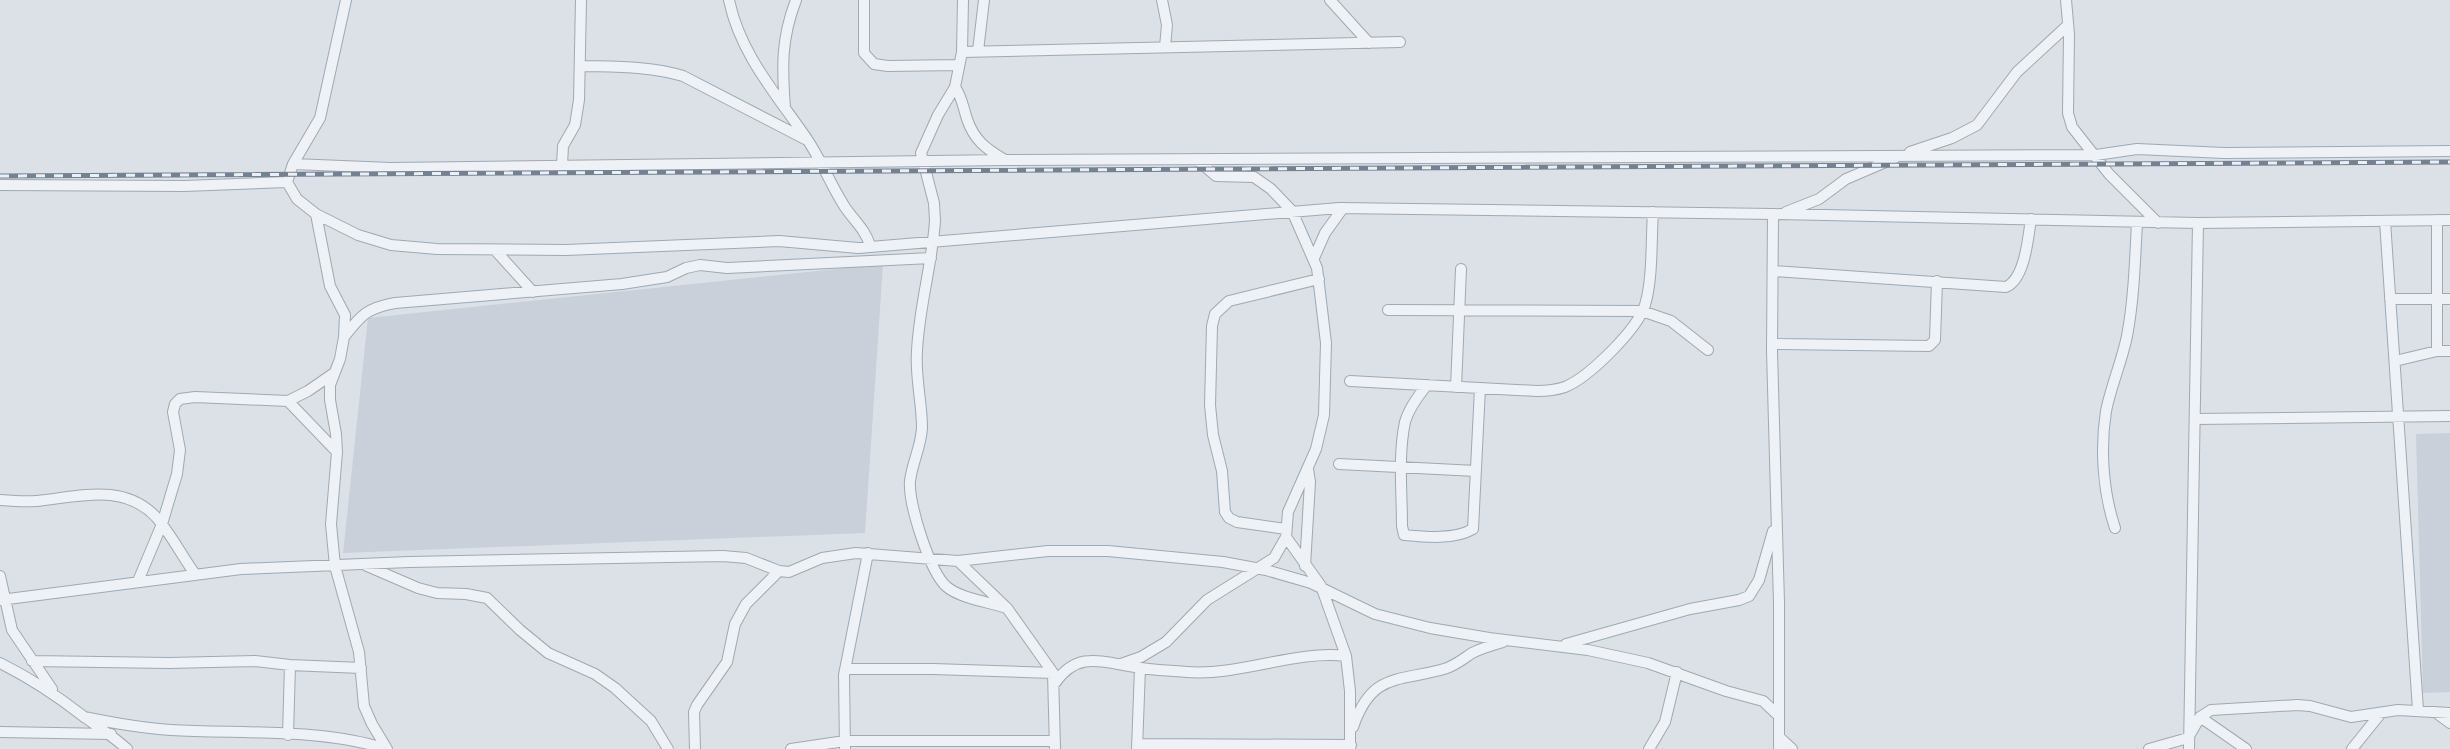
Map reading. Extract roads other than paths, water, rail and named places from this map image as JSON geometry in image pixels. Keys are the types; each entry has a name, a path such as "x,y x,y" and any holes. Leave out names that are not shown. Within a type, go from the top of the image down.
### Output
{"street":[{"path":"562,165 563,146 575,125 581,66 581,0"},
{"path":"729,0 736,27 748,53 808,140 843,205 866,234 870,246"},
{"path":"785,108 783,49 789,18 796,0"},
{"path":"864,0 864,53 874,64 888,66 958,65"},
{"path":"963,0 962,52 955,87 938,115 922,149 922,162 934,203 933,242 917,352 921,440 912,468 910,490 916,519 940,578 947,587 1007,608"},
{"path":"978,51 984,0"},
{"path":"1162,0 1167,25 1165,47"},
{"path":"1330,0 1370,43"},
{"path":"2066,0 2068,113 2077,135 2096,154 2119,185 2158,223"},
{"path":"348,1 320,118 292,164 287,182 297,199 316,214 358,235 391,245 437,249 566,250 779,241 848,248 1343,208 1776,214 2158,223 2279,224 2450,220"},
{"path":"1776,214 1819,200 1845,179 1899,156 1970,131 1984,117 2017,72 2068,25"},
{"path":"962,52 1400,42"},
{"path":"581,66 653,69 683,76 808,140"},
{"path":"955,87 962,99 966,118 978,142 1006,160"},
{"path":"292,164 391,168 1006,160 1899,156 2096,154 2138,148 2224,153 2450,151"},
{"path":"1121,664 1156,649 1178,631 1207,600 1260,568 1278,553 1286,533 1288,512 1316,449 1324,415 1327,363 1319,279 1314,258 1292,211 1271,189 1254,177 1220,177 1211,174 1197,159"},
{"path":"0,185 184,186 287,182"},
{"path":"1314,258 1325,233 1343,208"},
{"path":"1350,381 1538,391 1566,387 1584,376 1600,362 1642,311 1648,293 1653,212"},
{"path":"316,214 330,286 345,315 344,337 340,359 334,373 330,400 336,434 331,524 335,566 352,621 361,668 364,706 386,749"},
{"path":"1776,214 1772,344 1779,603 1779,749"},
{"path":"1773,271 1936,281 2000,288 2013,284 2018,276 2031,219"},
{"path":"2437,220 2437,351"},
{"path":"2385,221 2418,710"},
{"path":"2115,528 2106,493 2104,426 2127,336 2132,305 2137,222"},
{"path":"2189,743 2198,223"},
{"path":"495,250 533,292"},
{"path":"344,337 361,315 378,306 655,279 700,266 727,268 931,258"},
{"path":"1456,387 1461,269"},
{"path":"1319,279 1229,301 1215,314 1212,326 1210,412 1222,471 1225,512 1229,518 1237,522 1286,533 1305,566 1321,586 1346,656 1350,692 1350,742"},
{"path":"1772,344 1929,346 1935,340 1936,281"},
{"path":"2391,299 2450,299"},
{"path":"1388,310 1642,311 1671,321 1708,350"},
{"path":"2395,361 2437,351 2450,351"},
{"path":"138,581 172,495 180,450 173,412 175,404 180,399 195,397 288,401 308,391 334,373"},
{"path":"1427,385 1415,400 1406,421 1402,468 1404,535 1428,537 1467,533 1473,530 1480,388"},
{"path":"288,401 336,452"},
{"path":"2195,419 2450,416"},
{"path":"1339,464 1476,471"},
{"path":"1305,566 1310,482 1308,469"},
{"path":"0,500 39,501 90,493 112,494 134,502 153,514 162,524 195,574"},
{"path":"1559,646 1690,609 1740,600 1749,596 1759,580 1776,522"},
{"path":"2,599 241,569 723,556 753,560 778,571 789,572 830,556 868,553 958,561 1048,551 1108,551 1223,562 1260,568 1321,586 1365,610 1384,617 1430,628 1620,656 1677,672 1726,691 1762,700 1779,716"},
{"path":"845,745 843,693 868,553"},
{"path":"791,749 845,745 1055,745 1054,678 1007,608 958,561"},
{"path":"364,564 418,588 437,593 466,594 487,598 548,653 595,674 615,688 651,721 668,749"},
{"path":"695,749 694,712 697,705 727,662 735,624 753,595 778,571"},
{"path":"0,576 2,599 12,630 56,694"},
{"path":"1350,742 1358,715 1382,684 1445,669 1473,653 1509,641"},
{"path":"846,669 933,669 1054,678 1078,662 1097,660 1140,668 1223,672 1322,655 1346,656"},
{"path":"32,661 159,663 255,661 361,668"},
{"path":"0,663 56,694 84,717 111,734 127,749"},
{"path":"288,735 290,665"},
{"path":"1140,668 1137,747 1350,742"},
{"path":"1649,749 1665,722 1677,672"},
{"path":"2189,743 2200,717 2211,710 2297,705 2352,717 2418,710 2450,713"},
{"path":"2435,712 2450,723"},
{"path":"2358,747 2381,713"},
{"path":"84,717 168,730 288,735 386,749"},
{"path":"2200,717 2246,749"},
{"path":"0,732 111,734"},
{"path":"1779,737 1792,749"},
{"path":"2149,749 2189,743"}],"railway":[{"path":"0,176 2450,162"}]}
